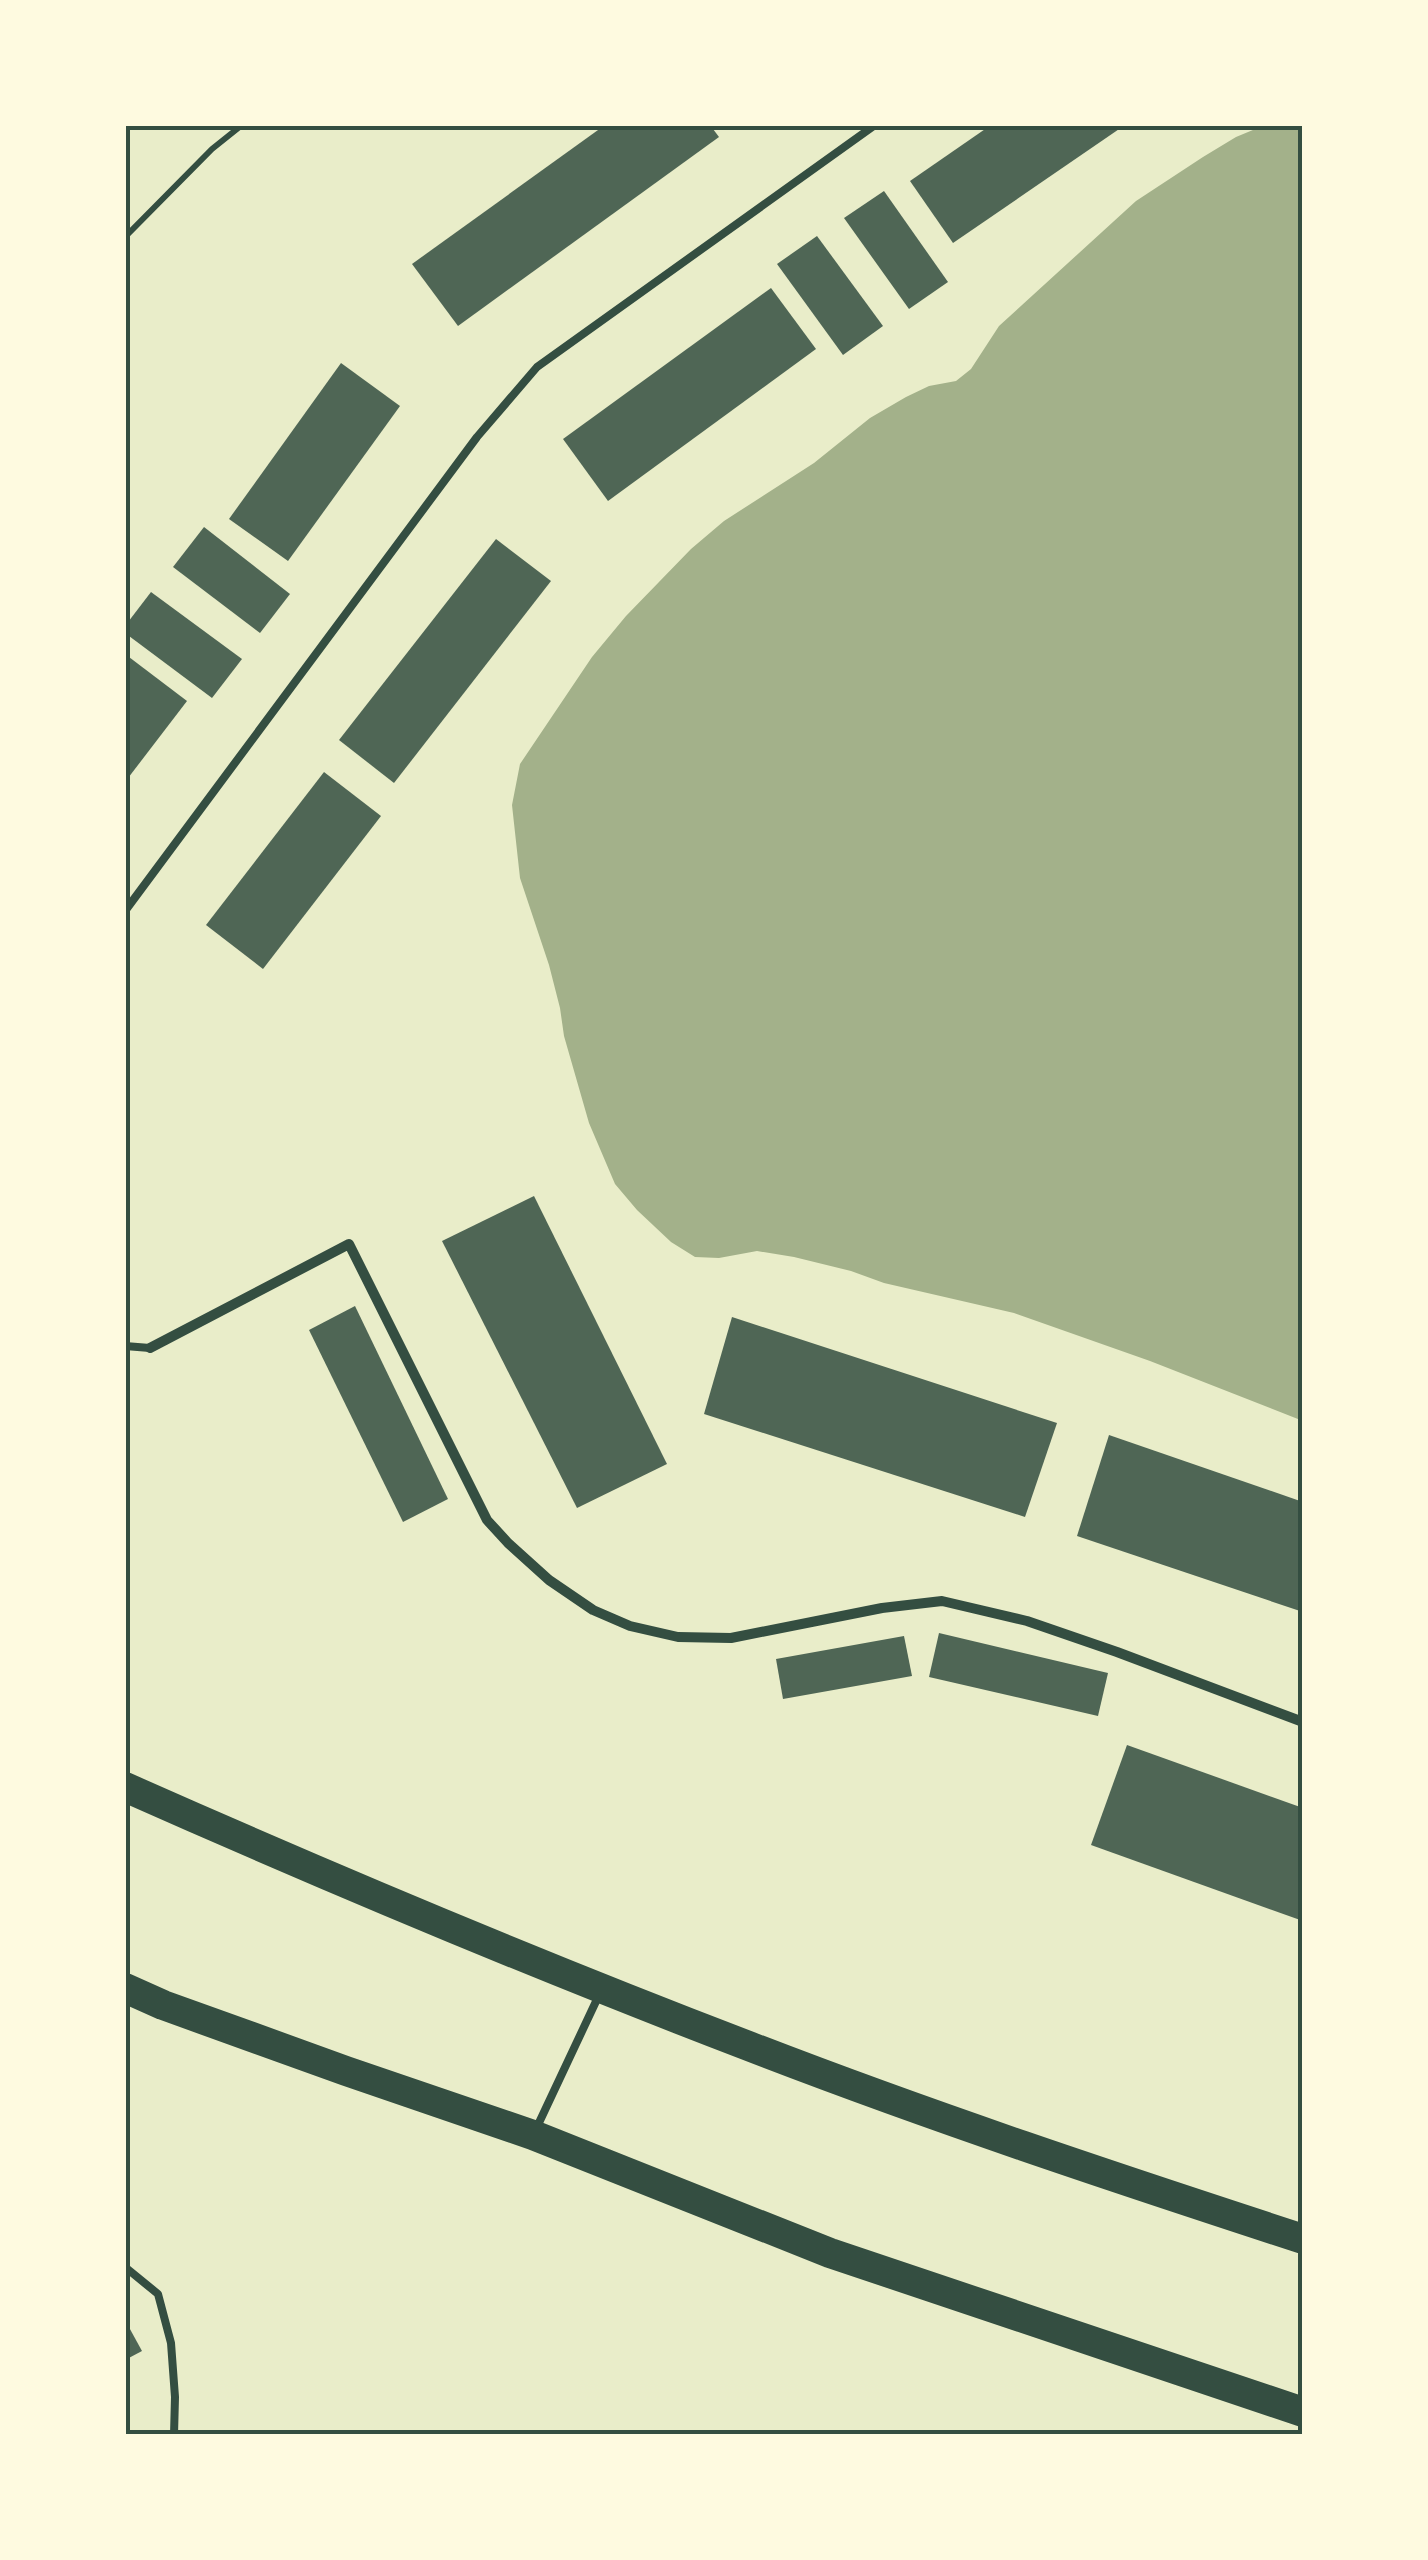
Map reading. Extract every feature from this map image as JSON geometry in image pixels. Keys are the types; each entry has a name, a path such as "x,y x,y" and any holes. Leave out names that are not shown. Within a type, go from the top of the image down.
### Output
{"highway":[{"path":"125,1787 239,1838 748,2046 1071,2162 1303,2239"},
{"path":"125,1988 309,2058 533,2135 830,2253 1303,2412"}],"street":[{"path":"150,1348 349,1244 486,1520 549,1580 592,1610 630,1626 678,1638 731,1638 882,1608 942,1601 1027,1621 1303,1722"}],"lane":[{"path":"125,911 477,437 537,367 875,125"},
{"path":"125,1346 150,1348"},
{"path":"533,2135 602,1988"},
{"path":"125,2267 158,2294 171,2343 176,2397 174,2435"}],"path":[{"path":"125,237 212,149 242,125"}],"shaded area":[{"path":"1265,125 1303,125 1303,1421 1014,1313 794,1257 757,1251 719,1258 695,1257 671,1242 615,1184 589,1123 549,965 520,878 512,805 520,764 592,657 691,549 724,521 814,463 870,418 929,386 956,381 971,369 999,326 1136,201 1236,137"}],"building":[{"path":"605,125 710,125 719,137 458,326 412,264"},
{"path":"991,125 1125,125 953,243 910,181"},
{"path":"884,191 948,282 909,309 844,218"},
{"path":"817,236 883,326 843,355 777,264"},
{"path":"771,288 816,349 608,501 563,439"},
{"path":"341,363 400,406 288,561 229,519"},
{"path":"204,527 290,594 260,633 173,567"},
{"path":"496,539 551,581 394,783 339,740"},
{"path":"151,592 242,659 212,698 125,633 125,626"},
{"path":"125,654 187,701 125,782"},
{"path":"324,772 381,816 263,969 206,925"},
{"path":"534,1196 667,1464 577,1508 442,1241"},
{"path":"355,1306 448,1499 403,1522 309,1330"},
{"path":"732,1317 1057,1423 1025,1517 704,1414"},
{"path":"1109,1435 1303,1502 1303,1612 1077,1536"},
{"path":"939,1633 1108,1673 1098,1716 929,1677"},
{"path":"904,1636 912,1676 783,1699 776,1659"},
{"path":"1127,1745 1303,1808 1303,1921 1091,1845"},
{"path":"125,2320 142,2351 125,2360"}]}
